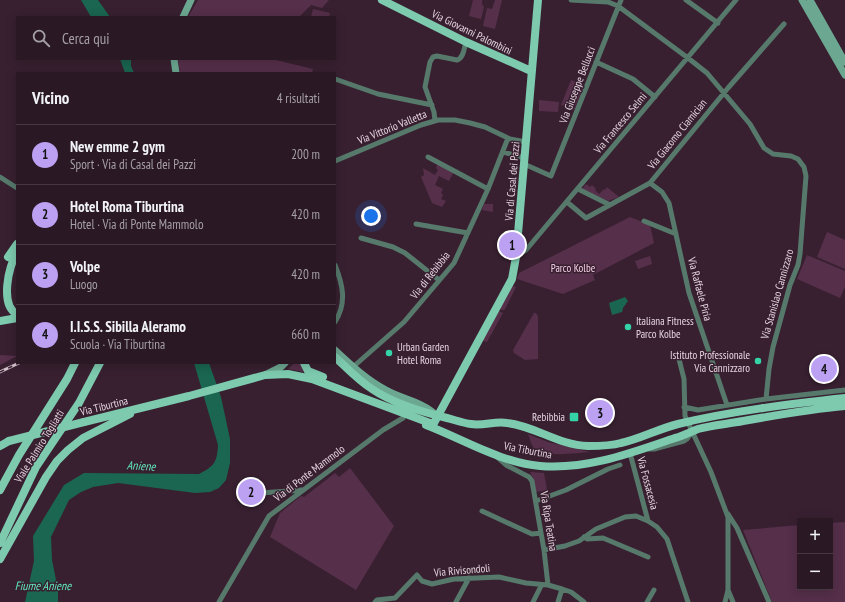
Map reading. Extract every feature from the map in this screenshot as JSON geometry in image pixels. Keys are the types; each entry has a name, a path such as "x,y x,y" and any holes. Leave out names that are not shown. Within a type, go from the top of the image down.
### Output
{"main road":[{"name":"Via Giovanni Palombini","path":"382,0 466,42 532,71"},
{"name":"Via di Casal dei Pazzi","path":"438,417 512,279 516,257 538,0"},
{"path":"0,284 5,264 16,245"},
{"path":"16,254 8,269 4,293 8,307 16,313"},
{"path":"0,321 16,318"},
{"name":"Via Tiburtina","path":"336,358 361,380 390,399 438,417 478,425 502,422 521,425 566,443 583,446 602,446 626,442 688,422"},
{"name":"Viale Palmiro Togliatti","path":"0,490 22,450 67,379 74,364"},
{"name":"Viale Palmiro Togliatti","path":"0,543 36,468 78,404 99,364"},
{"path":"304,364 306,369 311,372 353,391 370,401"},
{"path":"334,364 350,376 361,380"},
{"name":"Via Tiburtina","path":"0,444 266,375 284,374 307,378 430,424 434,423 438,417"},
{"path":"688,422 786,404 845,398"},
{"path":"0,559 46,477 64,453 91,434 123,418 157,404"},
{"name":"Via Tiburtina","path":"391,409 403,418 462,439 496,455 538,466 562,466 596,462 630,453 699,429 845,406"}],"street":[{"path":"183,16 191,0"},
{"path":"571,0 608,2 618,6"},
{"name":"Via Giuseppe Bellucci","path":"524,161 551,176 621,0"},
{"path":"686,0 718,23"},
{"name":"Via Francesco Selmi","path":"516,257 526,250 736,0"},
{"path":"802,0 845,75"},
{"path":"810,0 845,62"},
{"name":"Via Stanislao Cannizzaro","path":"618,6 709,75 752,127 758,140 764,148 773,154 796,158 802,163 806,172 800,258 790,285 773,347 766,399"},
{"name":"Via Giacomo Ciamician","path":"567,202 586,218 650,183 724,93 784,24"},
{"path":"435,121 432,105 424,86 431,59 437,56 457,60 460,59 466,42"},
{"path":"174,60 176,72"},
{"path":"596,62 633,79 655,97"},
{"path":"336,79 347,82 373,93 432,105"},
{"name":"Via Vittorio Valletta","path":"336,161 421,125 435,121 455,120 470,122 485,127 508,138 526,142"},
{"name":"Via di Rebibbia","path":"353,367 404,322 454,263 488,189 508,138"},
{"path":"503,152 524,161"},
{"path":"428,157 488,189"},
{"path":"0,177 16,187"},
{"name":"Via Raffaele Piria","path":"650,183 662,192 667,200 689,293 727,405"},
{"path":"578,189 610,205"},
{"path":"644,220 676,234"},
{"path":"416,224 468,233"},
{"path":"361,238 393,247 405,253 439,280"},
{"path":"336,268 341,280 343,293 342,306 336,320"},
{"name":"Via Tiburtina","path":"336,351 353,367 382,388 424,407 438,417"},
{"path":"679,359 684,379 685,416 711,472 729,520 728,590 725,602"},
{"path":"266,375 285,364"},
{"path":"684,407 698,410 766,399 845,390"},
{"name":"Via di Ponte Mammolo","path":"219,602 269,516 383,430 403,418"},
{"name":"Via Fossacesia","path":"630,453 648,521 660,530 667,539 688,602"},
{"name":"Via Ripa Teatina","path":"496,455 506,465 531,479 533,483 544,550 548,586"},
{"path":"536,501 566,490 608,469 620,465"},
{"path":"261,493 303,490"},
{"path":"482,511 532,534 541,533"},
{"path":"727,513 737,528 769,602"},
{"path":"544,550 565,546 579,541 596,529 625,517 636,516 648,521"},
{"path":"584,537 587,539 603,538 648,557"},
{"name":"Via Rivisondoli","path":"375,602 377,600 395,598 417,575 422,581 432,584 454,579 499,577 562,589 570,592 584,602"},
{"path":"456,602 469,578"},
{"path":"533,602 541,586"},
{"path":"558,602 562,589"},
{"path":"647,602 654,590"},
{"path":"728,590 733,602"}],"green space":[{"path":"198,0 329,0 322,8 311,5 300,16 189,16"},
{"path":"473,0 482,0 484,7 481,19 469,16"},
{"path":"495,0 502,0 495,29 483,26 487,8 492,9"},
{"path":"313,9 330,13 329,16 311,16"},
{"path":"178,60 276,60 313,69 312,72 180,72"},
{"path":"571,80 584,85 574,110 561,105"},
{"path":"539,100 559,102 558,112 539,111"},
{"path":"438,163 454,172 449,181 439,176 435,185 443,189 441,199 446,201 442,207 432,203 421,177 424,175 423,168 435,175 438,170 436,168"},
{"path":"586,184 590,187 592,185 599,194 607,187 619,197 608,201 582,189"},
{"path":"484,204 493,204 493,212 482,210"},
{"name":"Parco Kolbe","path":"630,217 650,225 654,243 593,275 595,280 563,294 517,279 519,273"},
{"path":"827,232 845,240 845,269 817,257"},
{"path":"807,255 845,271 845,287 840,298 797,279"},
{"path":"650,256 652,264 638,269 635,261"},
{"path":"513,286 516,287 505,309 501,310 500,308"},
{"path":"499,311 503,313 487,342 483,341"},
{"path":"534,313 538,316 538,359 525,360 514,353 513,350"},
{"path":"0,355 16,356 16,357 0,365"},
{"path":"293,364 301,364 304,372 288,369"},
{"path":"528,434 548,442 590,452 552,454 538,451 532,445"},
{"path":"350,468 394,526 356,590 270,537 280,513 301,496 304,497 335,473 339,477"},
{"path":"530,472 544,473 547,490 536,492 534,480"},
{"path":"845,522 845,602 772,602 743,530 797,525 797,590 833,590 833,523"}],"water":[{"path":"81,0 98,0 109,16 90,16"},
{"path":"120,60 131,60 131,66 134,72 125,72"},
{"path":"625,297 628,301 622,312 612,315 609,303"},
{"name":"Fiume Aniene","path":"194,364 209,364 221,397 230,439 230,463 226,480 219,488 210,492 195,493 118,483 93,487 81,492 69,500 51,537 52,560 58,590 58,602 25,602 34,561 33,536 64,485 84,473 199,474 208,469 216,460 218,445"}],"railway":[{"path":"0,372 17,364"}],"place":[{"name":"New emme 2 gym","path":"512,245"},
{"name":"Italiana Fitness Parco Kolbe","path":"628,327"},
{"name":"Urban Garden Hotel Roma","path":"389,353"},
{"name":"Istituto Professionale Via Cannizzaro","path":"758,361"},
{"name":"I.I.S.S. Sibilla Aleramo","path":"824,369"},
{"name":"Volpe","path":"600,413"},
{"name":"Rebibbia","path":"574,417"},
{"name":"Hotel Roma Tiburtina","path":"251,492"}],"water label":[{"name":"Aniene","path":"141,466"}]}
